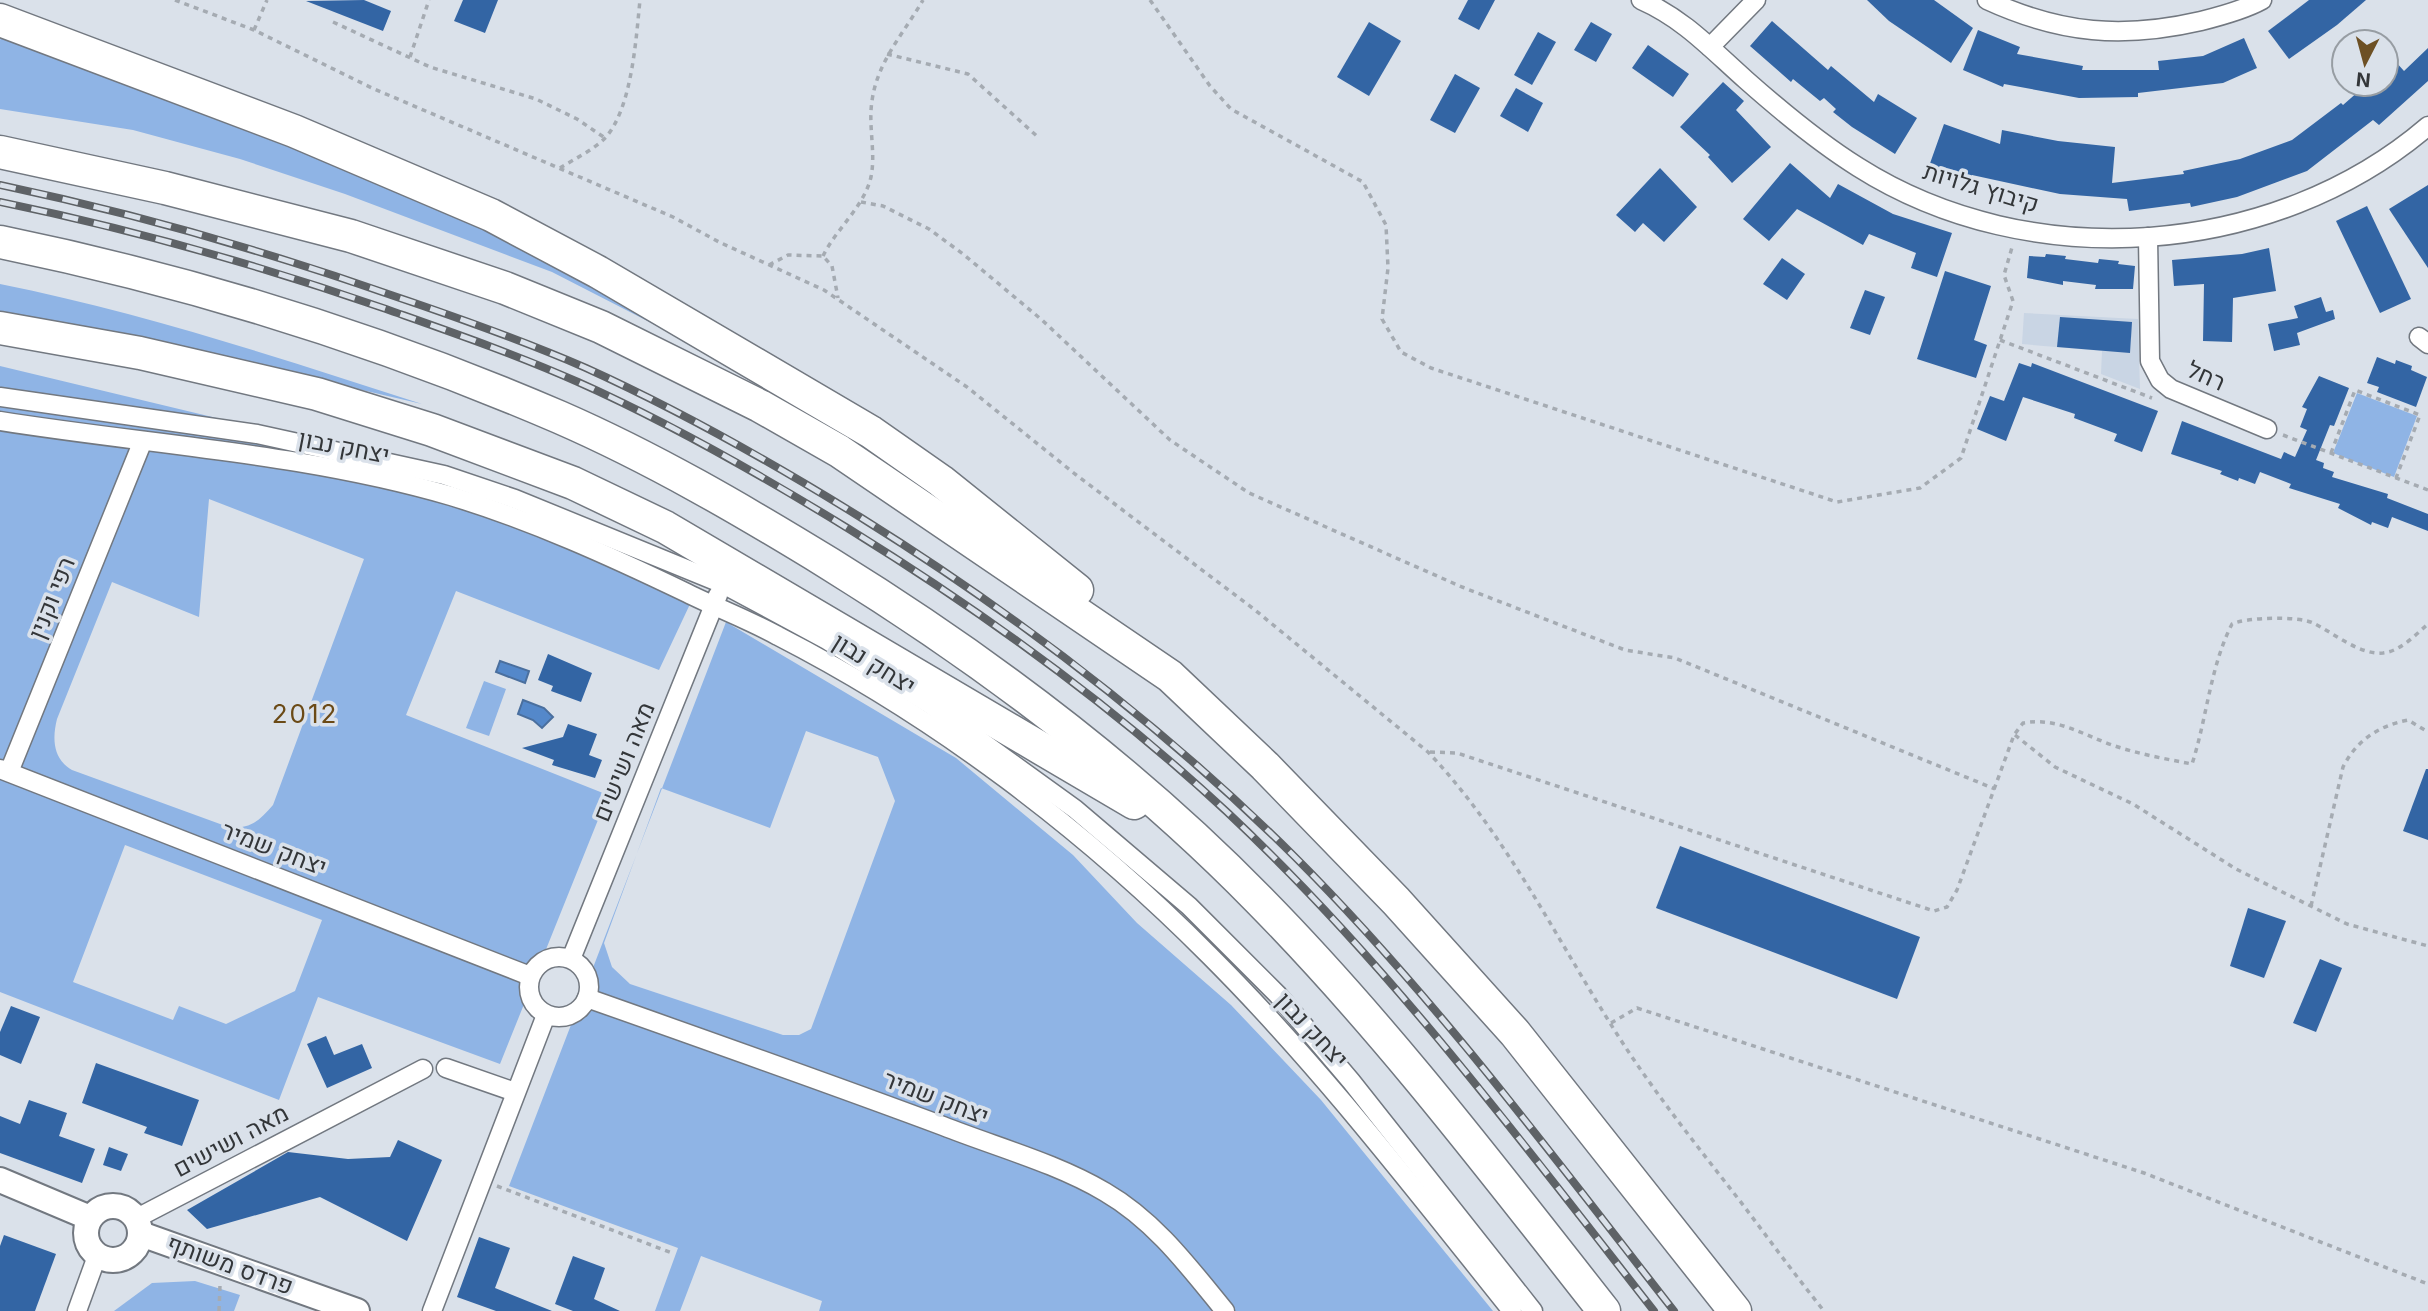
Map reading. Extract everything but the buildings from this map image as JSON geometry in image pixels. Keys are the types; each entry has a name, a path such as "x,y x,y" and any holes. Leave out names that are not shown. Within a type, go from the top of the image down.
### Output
{"highway":[{"path":"0,20 306,136 491,215 598,272 871,432 942,481 1068,581 1265,766 1386,891 1515,1033 1735,1311"},
{"path":"0,152 165,188 351,236 505,288 601,327 760,406 839,451 1170,676"},
{"path":"0,242 142,274 327,331 474,382 563,419 645,458 765,524 896,605 1057,719 1200,842 1311,954 1395,1048 1604,1311"},
{"path":"0,329 31,332 317,394 432,430 573,483 709,552 1200,842"}],"street":[{"name":"קיבוץ גלויות","path":"1641,0 1672,14 1788,117 1860,168 1934,205 2018,229 2098,240 2148,237 2248,223 2333,188 2407,144 2428,126"},
{"path":"1710,47 1756,0"},
{"path":"1987,0 2058,26 2110,33 2164,29 2225,14 2262,0"},
{"name":"רחל","path":"2148,237 2150,361 2160,380 2171,389 2267,429"},
{"name":"יצחק נבון","path":"0,397 257,434 444,475 515,499 723,584 827,640 929,703 1075,809 1189,906 1278,995 1351,1081 1533,1311"},
{"name":"יצחק נבון","path":"0,421 142,443 254,455 449,496 533,523 593,548 777,635 908,713 1058,818 1141,889 1212,958 1330,1085 1512,1311"},
{"name":"רפי וקנין","path":"4,771 142,443"},
{"name":"מאה ושישים","path":"571,959 723,584"},
{"name":"יצחק שמיר","path":"4,771 530,976"},
{"path":"557,956 571,959 584,970 588,978 587,998 572,1014 559,1017 546,1015 535,1006 529,995 530,976 545,960 557,956"},
{"name":"יצחק שמיר","path":"587,998 825,1082 1056,1169 1104,1191 1139,1216 1177,1252 1225,1311"},
{"path":"432,1311 546,1015"},
{"path":"446,1068 515,1092"},
{"name":"מאה ושישים","path":"139,1226 423,1069"},
{"path":"0,1180 90,1218"},
{"path":"117,1206 139,1226 140,1242 130,1256 113,1261 97,1255 87,1242 90,1218 102,1208 117,1206"},
{"name":"פרדס משותף","path":"139,1226 357,1311"},
{"path":"77,1311 97,1255"}],"path":[{"path":"254,30 267,0"},
{"path":"410,57 412,42 429,0"},
{"path":"560,168 605,138 618,118 635,49 640,0"},
{"path":"822,256 831,239 860,201 870,178 872,100 887,54 923,0"},
{"path":"1150,0 1210,86 1231,108 1363,182 1386,225 1388,268 1382,319 1401,352 1431,368 1837,502 1920,488 1961,458 2013,301 2004,275 2018,229"},
{"path":"333,22 430,67 536,99 577,119 605,138"},
{"path":"887,54 968,74 1039,138"},
{"path":"860,201 883,206 929,229 963,254 1042,320 1170,440 1249,494 1462,587 1625,650 1675,659 1995,789"},
{"path":"769,265 788,255 822,256 832,266 838,299"},
{"path":"2000,340 2153,399 2162,398 2171,389"},
{"path":"2331,453 2355,390 2420,415 2396,478"},
{"path":"2267,429 2428,490"},
{"path":"1428,752 1457,753 1934,911 1947,907 1957,890 2014,735 2023,723 2043,720 2065,725 2112,746 2192,764 2205,725 2215,666 2232,624 2244,619 2310,621 2357,647 2381,653 2400,648 2428,624"},
{"path":"2311,906 2343,767 2352,750 2370,733 2392,723 2408,720 2428,732"},
{"path":"2014,735 2055,767 2133,804 2236,869 2347,924 2428,946"},
{"path":"1611,1023 1637,1008 2144,1173 2428,1284"},
{"path":"482,1180 672,1253"}],"shaded area":[{"path":"3,33 290,141 485,226 745,371 552,272 345,194 240,159 133,130 0,109 0,40"},
{"path":"0,284 160,323 422,404 191,350 0,316"},
{"path":"2024,313 2138,319 2140,389 2101,374 2102,351 2022,344"},
{"path":"0,366 404,463 582,553 691,602 659,670 456,591 406,715 608,795 500,1064 318,997 279,1100 0,992","holes":["209,499 364,559 273,805 255,822 238,828 231,828 72,770 61,760 55,741 57,719 112,582 199,617","125,845 322,920 295,991 226,1024 179,1006 173,1020 73,982"]},
{"path":"2357,393 2417,416 2394,477 2333,453"},
{"path":"726,622 956,758 1073,855 1137,923 1231,1005 1321,1100 1493,1311 819,1311 822,1301 701,1256 680,1311 655,1311 678,1248 509,1186 637,855 604,943 612,967 630,984 783,1035 799,1035 811,1029 895,801 878,757 806,731 770,828 662,788"},
{"path":"500,661 529,671 525,683 496,672"},
{"path":"484,681 506,689 489,736 466,728"},
{"path":"523,700 544,708 553,717 542,728 533,720 518,714"},
{"path":"195,1281 240,1295 234,1311 114,1311 152,1283"}],"railway":[{"path":"0,185 148,220 246,248 415,303 538,348 621,384 725,438 918,554 1032,633 1140,717 1244,808 1294,856 1346,909 1444,1020 1674,1311"},
{"path":"0,202 146,236 291,278 435,326 554,372 648,415 749,470 849,529 948,593 1045,661 1138,734 1227,812 1286,869 1397,990 1450,1053 1654,1311"}],"district":[{"name":"2012","path":"305,714"}]}
